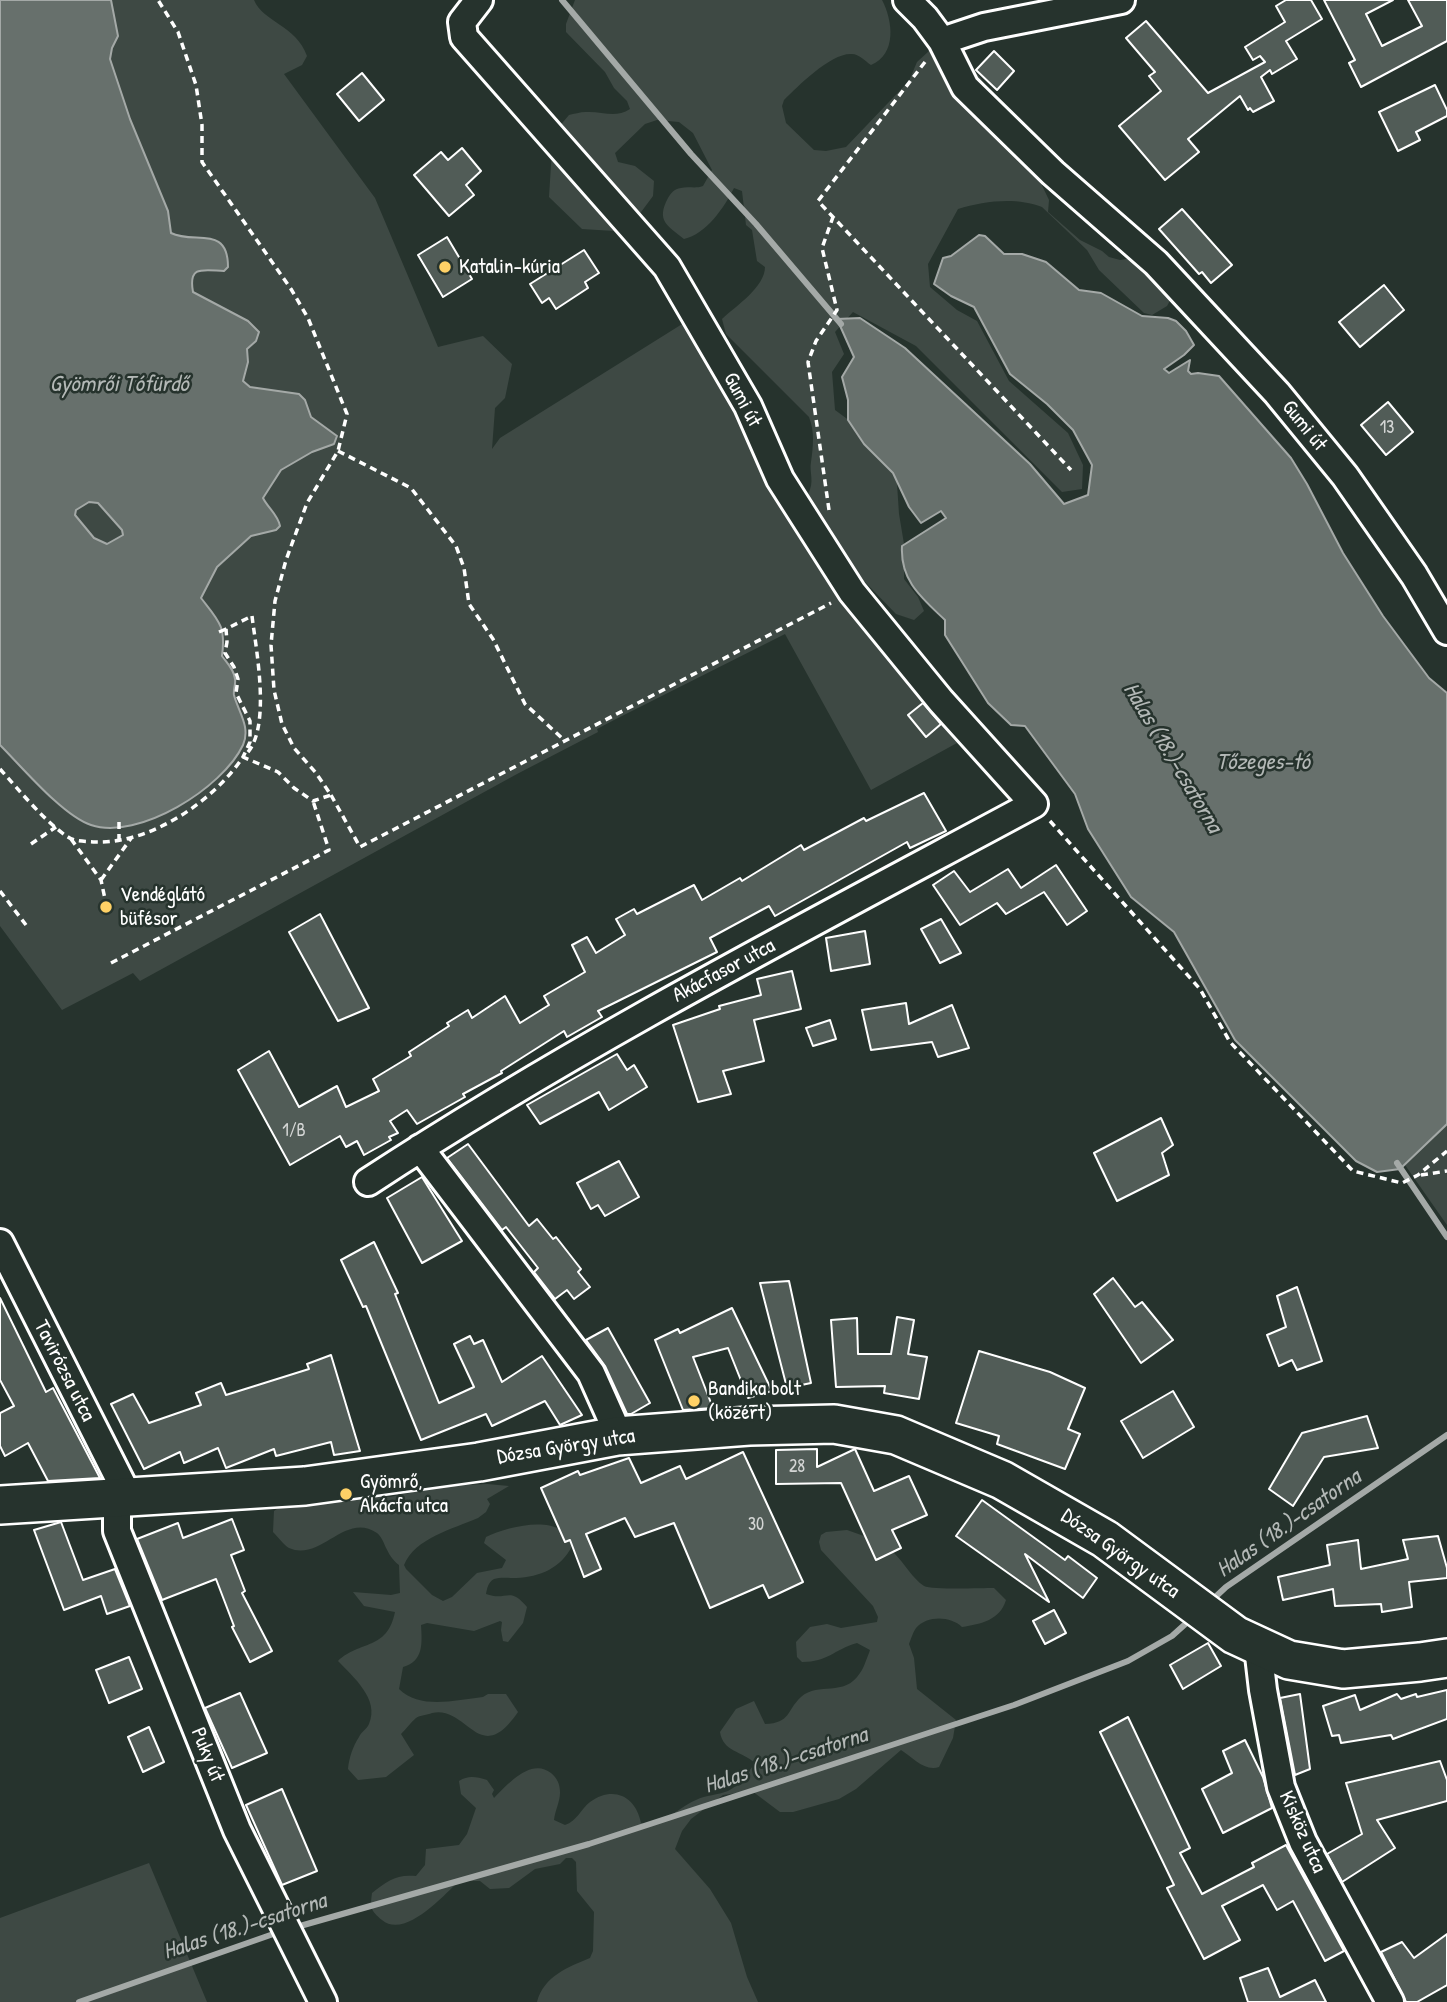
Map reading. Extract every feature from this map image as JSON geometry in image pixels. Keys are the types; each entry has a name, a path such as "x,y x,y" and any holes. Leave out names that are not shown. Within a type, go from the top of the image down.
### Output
{"main road":[{"name":"Dózsa György utca","path":"0,1505 305,1486 479,1462 617,1436 749,1426 834,1424 896,1435 1002,1480 1105,1539 1191,1604 1246,1641 1289,1660 1343,1669 1447,1658"}],"street":[{"name":"Gumi út","path":"479,0 462,22 464,37 667,267 748,406 780,479 845,581 940,701 1034,804"},
{"name":"Gumi út","path":"906,0 925,18 942,41 965,87 1054,173 1156,263 1277,393 1345,476 1414,575 1447,631"},
{"path":"942,41 984,27 1121,0"},
{"name":"Akácfasor utca","path":"368,1182 420,1148 671,999 1034,804"},
{"path":"420,1148 591,1373 617,1436"},
{"name":"Tavirózsa utca","path":"0,1243 123,1499"},
{"name":"Puky út","path":"123,1499 117,1531 237,1830 323,2002"},
{"name":"Kisköz utca","path":"1246,1641 1265,1701 1281,1787 1303,1842 1390,2002"}],"path":[{"path":"158,0 178,32 195,85 202,125 202,162 291,289 308,318 347,414 338,451 307,503 285,560 275,601 271,645 274,690 282,724 294,748 331,795 360,847 564,740 845,581"},
{"path":"942,41 818,201 1071,470"},
{"path":"831,518 808,362 816,341 837,310 822,248 833,217"},
{"path":"338,451 411,488 449,536 464,568 469,604 493,639 525,704 564,740"},
{"path":"219,632 252,616 260,724 251,751 243,757"},
{"path":"71,839 99,842 119,840 170,821 196,805 226,779 243,757 250,742 250,721 236,693 238,678 234,667 225,653 226,629"},
{"path":"111,963 329,849 313,801 294,788 278,772 243,757"},
{"path":"0,769 71,839 101,880 105,899"},
{"path":"313,801 331,795"},
{"path":"1034,804 1200,989 1230,1042 1353,1171 1402,1183 1419,1175 1447,1151"},
{"path":"118,822 119,840"},
{"path":"31,844 56,827"},
{"path":"101,880 132,836"},
{"path":"0,891 26,925"},
{"path":"1419,1175 1447,1171"}],"shaded area":[{"path":"0,0 254,0 265,14 288,30 307,56 302,65 284,74 375,198 438,347 483,336 512,364 505,398 495,408 492,449 500,438 695,316 850,599 957,743 871,790 785,634 597,729 598,732 140,981 133,973 62,1010 0,926"},
{"path":"575,0 882,0 890,27 889,45 885,53 871,65 860,56 852,54 835,58 825,64 784,100 782,106 786,123 814,150 826,151 846,147 909,81 917,62 940,41 950,45 980,77 1034,169 1049,200 1048,212 1080,240 1109,257 1120,260 1132,258 1163,273 1172,297 1167,306 1152,315 1144,313 1099,270 1087,250 1042,207 1011,201 989,202 958,209 928,264 930,287 957,310 977,321 1009,381 1068,433 1083,465 1082,489 1062,492 916,346 853,312 835,332 844,354 832,372 835,410 895,454 904,544 904,579 918,597 924,611 914,620 896,614 867,584 835,558 832,530 810,514 800,502 808,494 811,485 813,439 809,417 726,334 722,319 755,289 765,267 757,261 752,230 746,225 742,191 734,188 707,226 692,236 684,239 665,222 663,212 672,193 687,187 703,186 712,170 693,133 679,122 657,120 645,124 615,153 618,162 635,166 654,181 653,196 624,235 614,231 582,229 549,197 553,134 569,115 586,112 614,114 630,109 605,72 566,32 566,24"},
{"path":"1447,1124 1447,1225 1405,1165"},
{"path":"444,1486 509,1486 487,1499 490,1504 486,1512 426,1541 409,1556 404,1565 432,1595 443,1601 452,1597 477,1573 502,1568 506,1560 484,1543 486,1537 496,1533 521,1526 547,1525 567,1535 572,1546 562,1560 549,1570 525,1577 496,1578 489,1584 486,1594 512,1595 527,1607 523,1623 508,1642 503,1641 500,1621 474,1631 427,1623 421,1625 422,1638 418,1656 403,1667 399,1689 417,1700 428,1702 506,1694 518,1712 505,1728 493,1735 474,1731 455,1717 444,1713 418,1717 401,1734 414,1755 386,1777 358,1780 348,1769 355,1744 369,1724 371,1706 363,1689 338,1661 386,1633 395,1612 364,1606 353,1592 391,1595 400,1593 399,1565 380,1536 365,1528 354,1528 312,1548 289,1548 273,1532 274,1511 286,1503 356,1494 390,1497"},
{"path":"847,1530 890,1549 924,1586 994,1588 1006,1600 994,1617 983,1622 962,1627 946,1619 932,1619 916,1628 912,1636 909,1644 914,1658 917,1689 956,1720 953,1738 939,1767 924,1766 901,1750 856,1789 839,1799 793,1812 780,1812 752,1791 723,1795 691,1819 682,1831 675,1849 710,1889 731,1923 747,1977 758,2002 537,2002 540,1993 551,1979 565,1969 590,1958 593,1951 594,1912 577,1891 576,1862 572,1858 566,1858 560,1864 535,1869 509,1888 490,1889 480,1881 459,1881 434,1905 401,1924 391,1924 376,1914 371,1906 372,1893 392,1879 416,1876 425,1865 426,1849 459,1845 467,1834 476,1808 461,1794 459,1781 466,1778 487,1780 494,1790 494,1798 528,1770 543,1769 551,1773 559,1784 560,1796 554,1820 565,1825 573,1821 590,1802 607,1794 615,1794 629,1800 641,1823 648,1824 662,1820 696,1800 736,1786 755,1763 729,1747 722,1739 720,1732 736,1709 754,1701 765,1724 779,1721 784,1719 796,1702 808,1692 847,1685 854,1681 864,1666 870,1650 857,1643 818,1660 802,1662 797,1657 796,1642 810,1627 827,1624 841,1628 877,1622 878,1617 873,1606 821,1550 821,1535"},
{"path":"149,1863 207,2002 0,2002 0,1918"}],"water":[{"name":"Gyömrői Tófürdő","path":"0,0 111,0 118,36 110,59 130,119 168,211 171,233 216,241 222,245 226,254 228,267 224,271 204,270 195,273 193,292 248,321 259,332 256,341 247,349 248,362 243,381 250,387 299,394 305,400 311,417 337,436 334,444 312,452 281,470 263,498 280,526 276,530 251,536 217,567 201,598 220,624 223,638 222,656 234,675 234,695 246,732 243,745 233,761 217,778 177,807 154,818 110,828 91,825 68,812 0,745","holes":["89,502 98,503 122,530 123,535 107,544 94,538 75,515 76,510"]},
{"name":"Tőzeges-tó","path":"979,235 985,236 1004,254 1022,254 1046,262 1079,290 1101,293 1142,316 1176,321 1194,345 1164,369 1169,373 1190,360 1188,371 1191,374 1219,376 1291,458 1343,553 1383,616 1429,678 1447,693 1447,1124 1400,1169 1377,1172 1356,1161 1235,1040 1174,932 1131,897 1088,829 1075,794 1025,726 1011,725 988,703 945,635 945,620 921,596 909,579 902,558 902,546 946,518 941,511 921,523 909,507 893,473 864,444 848,420 848,400 842,377 854,357 837,319 860,318 905,348 1030,464 1064,504 1088,495 1092,465 1073,430 1047,404 1010,374 974,307 934,284 943,258 951,256"}],"building":[{"path":"1286,0 1311,0 1322,19 1286,41 1297,59 1272,74 1270,70 1261,77 1274,101 1253,112 1250,108 1248,110 1240,96 1188,139 1199,152 1165,180 1119,126 1161,91 1149,76 1155,72 1126,38 1146,21 1208,93 1265,62 1260,56 1253,60 1245,47 1285,22 1276,6"},
{"path":"1324,0 1393,0 1366,14 1382,46 1422,26 1408,0 1447,0 1447,41 1361,87 1349,63 1355,60"},
{"path":"994,51 1014,71 997,90 976,70"},
{"path":"362,73 384,100 359,121 337,94"},
{"path":"1435,85 1447,110 1447,116 1416,132 1420,140 1398,151 1379,112"},
{"path":"462,148 481,171 466,185 474,195 449,216 414,175 441,152 448,160"},
{"path":"1182,209 1232,265 1211,283 1202,272 1199,274 1159,229"},
{"name":"Katalin-kúria","path":"447,237 472,279 443,297 418,255"},
{"path":"584,250 599,273 585,282 588,288 556,309 549,298 542,303 530,284"},
{"path":"1384,285 1404,310 1360,347 1339,322"},
{"path":"1388,402 1413,432 1386,455 1361,425"},
{"path":"923,703 941,724 926,737 908,715"},
{"path":"924,793 946,831 910,848 907,842 775,916 769,906 710,938 717,952 598,1011 602,1017 567,1037 564,1031 501,1071 502,1073 463,1094 465,1097 417,1124 407,1110 390,1121 398,1133 364,1155 357,1141 346,1147 340,1136 290,1165 238,1070 269,1051 299,1107 337,1086 346,1107 379,1091 373,1079 411,1056 409,1052 468,1010 472,1018 505,996 520,1023 549,1005 544,996 585,972 572,945 587,937 596,953 625,935 616,919 634,909 637,914 694,885 702,900 740,878 742,881 801,845 804,850 864,818 866,821"},
{"path":"1056,865 1087,911 1067,925 1044,892 1006,914 997,903 960,925 933,885 954,871 970,892 1008,869 1021,888"},
{"path":"320,914 369,1008 338,1021 289,932"},
{"path":"941,919 961,953 940,963 921,929"},
{"path":"865,931 870,964 831,971 826,938"},
{"path":"792,971 801,1009 754,1020 764,1061 723,1071 731,1094 698,1102 673,1025 720,1009 719,1006 761,995 757,979"},
{"path":"906,1003 909,1024 952,1005 969,1048 938,1057 932,1042 871,1050 862,1010"},
{"path":"830,1020 836,1039 813,1046 806,1028"},
{"path":"617,1054 627,1070 634,1065 647,1087 609,1110 599,1092 540,1124 527,1105"},
{"path":"1161,1118 1173,1145 1162,1153 1169,1175 1117,1201 1094,1153"},
{"path":"468,1144 529,1226 537,1219 553,1239 556,1237 581,1269 578,1272 590,1287 574,1299 567,1290 555,1299 534,1272 538,1268 506,1227 502,1230 447,1158"},
{"path":"619,1161 639,1197 605,1216 598,1205 591,1209 577,1183"},
{"path":"422,1177 462,1241 422,1263 387,1198"},
{"path":"374,1242 398,1293 395,1294 439,1403 474,1387 454,1344 470,1336 474,1344 483,1340 502,1382 542,1356 582,1415 560,1425 545,1401 492,1426 486,1414 421,1440 366,1306 363,1307 341,1260"},
{"path":"1113,1278 1135,1307 1142,1302 1173,1340 1141,1363 1094,1294"},
{"path":"789,1281 811,1383 787,1388 760,1283"},
{"path":"1297,1287 1322,1361 1297,1370 1292,1360 1279,1366 1267,1335 1286,1327 1277,1296"},
{"path":"0,1298 46,1392 53,1388 100,1478 48,1481 28,1443 5,1456 0,1446 0,1413 14,1406 0,1380"},
{"path":"732,1308 772,1391 748,1398 728,1348 693,1357 713,1408 683,1410 655,1340 678,1329 680,1333"},
{"path":"897,1317 914,1320 908,1354 927,1357 919,1399 884,1393 885,1386 836,1387 831,1320 857,1318 858,1354 891,1354"},
{"path":"608,1328 650,1403 631,1414 627,1414 605,1366 586,1340"},
{"path":"979,1351 1050,1372 1085,1388 1068,1429 1080,1434 1065,1469 997,1444 999,1436 956,1423"},
{"path":"331,1355 360,1451 334,1455 331,1442 276,1456 274,1449 226,1468 218,1448 184,1463 180,1452 144,1469 111,1404 133,1394 149,1423 201,1405 196,1393 221,1383 226,1395 309,1369 307,1364"},
{"path":"1173,1391 1194,1427 1143,1458 1121,1421"},
{"path":"1367,1416 1378,1448 1324,1457 1293,1506 1269,1489 1302,1433"},
{"path":"817,1449 817,1467 855,1449 874,1491 909,1476 927,1515 892,1530 901,1548 876,1560 841,1483 776,1484 776,1450"},
{"path":"743,1452 803,1582 769,1598 763,1585 710,1608 674,1523 635,1537 625,1518 586,1534 601,1569 584,1577 570,1540 565,1542 541,1488 578,1471 580,1475 629,1458 641,1483 680,1466 686,1479"},
{"path":"982,1500 1065,1560 1068,1556 1097,1578 1083,1598 1025,1554 1049,1602 956,1536"},
{"path":"232,1519 244,1550 231,1555 245,1591 242,1593 272,1651 250,1662 232,1627 234,1626 216,1579 162,1600 137,1539 178,1523 183,1538"},
{"path":"61,1522 83,1580 115,1569 130,1606 107,1614 101,1596 64,1610 34,1530"},
{"path":"1438,1536 1447,1578 1409,1582 1412,1607 1382,1612 1381,1604 1335,1606 1333,1589 1283,1600 1278,1577 1330,1565 1327,1545 1358,1540 1361,1569 1408,1559 1403,1540"},
{"path":"1054,1610 1066,1633 1045,1644 1033,1621"},
{"path":"1208,1643 1221,1666 1183,1689 1170,1665"},
{"path":"129,1657 142,1689 109,1703 96,1670"},
{"path":"1447,1690 1447,1719 1393,1739 1391,1735 1341,1743 1339,1735 1332,1736 1323,1706 1355,1695 1360,1710 1397,1694 1401,1699"},
{"path":"240,1693 267,1753 232,1768 205,1708"},
{"path":"1300,1694 1310,1769 1295,1775 1280,1698"},
{"path":"1128,1717 1190,1848 1180,1853 1202,1894 1254,1867 1252,1863 1286,1845 1344,1951 1325,1961 1293,1901 1277,1910 1263,1885 1222,1906 1240,1940 1204,1959 1167,1888 1174,1885 1100,1732"},
{"path":"149,1727 164,1762 143,1772 128,1737"},
{"path":"1245,1740 1263,1777 1272,1808 1223,1833 1202,1789 1232,1773 1223,1751"},
{"path":"1440,1761 1447,1780 1447,1801 1377,1820 1395,1848 1342,1882 1327,1854 1362,1834 1346,1783"},
{"path":"282,1789 317,1871 282,1885 246,1805"},
{"path":"1447,1934 1447,1985 1417,2002 1406,2002 1381,1952 1402,1942 1414,1958"},
{"path":"1268,1968 1280,1997 1315,1980 1326,2002 1248,2002 1240,1978"}],"waterway":[{"path":"562,0 691,154 756,224 841,324"},
{"name":"Halas (18.)-csatorna","path":"1397,1163 1447,1237"},
{"name":"Halas (18.)-csatorna","path":"1211,1601 1226,1587 1447,1435"},
{"name":"Halas (18.)-csatorna","path":"293,1928 589,1844 1014,1705 1128,1661 1172,1636 1192,1618"},
{"name":"Halas (18.)-csatorna","path":"79,2002 279,1932"}],"place":[{"name":"Katalin-kúria","path":"445,267"},
{"name":"Vendéglátó büfésor","path":"106,907"},
{"name":"Bandika bolt (közért)","path":"694,1401"},
{"name":"Gyömrő, Akácfa utca","path":"346,1494"}]}
